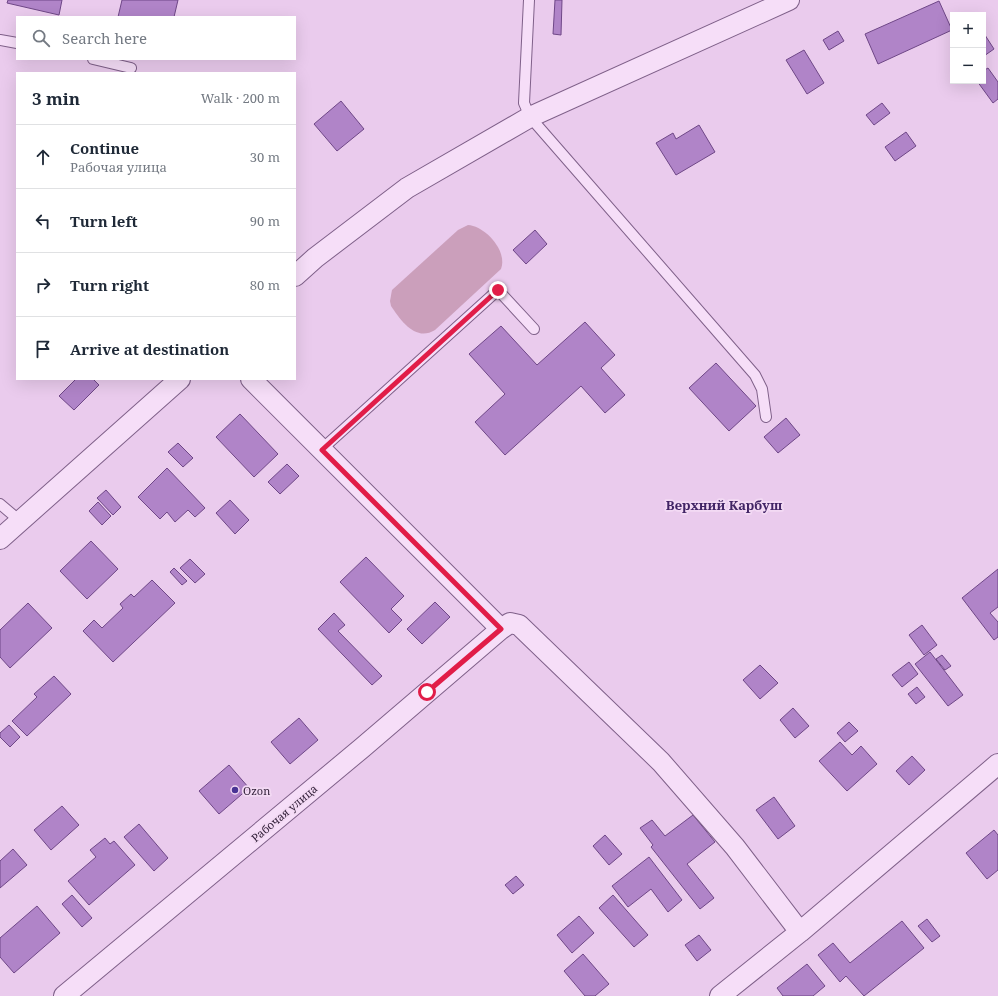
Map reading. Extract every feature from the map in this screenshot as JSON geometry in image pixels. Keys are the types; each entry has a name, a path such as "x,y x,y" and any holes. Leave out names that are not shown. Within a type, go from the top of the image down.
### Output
{"street":[{"path":"296,275 315,258 407,188 530,117 789,0"},
{"path":"0,539 179,380"},
{"path":"252,380 501,629 510,623 519,625 661,762 735,847 800,932"},
{"name":"Рабочая улица","path":"64,996 362,748 501,629"},
{"path":"720,996 800,932 998,764"}],"lane":[{"path":"529,0 524,103 530,117 755,375 762,389 766,417"},
{"path":"0,40 16,43"},
{"path":"97,60 131,68"},
{"path":"322,450 498,290 534,329"},
{"path":"0,504 20,521"}],"shaded area":[{"path":"468,225 475,226 494,241 501,255 501,269 435,330 428,333 415,332 399,318 391,306 390,301 392,290 458,230"}],"building":[{"path":"8,0 62,0 59,15 7,3"},
{"path":"122,0 178,0 174,16 118,16"},
{"path":"555,0 562,0 561,35 553,34"},
{"path":"939,1 950,26 950,31 878,64 865,34"},
{"path":"838,31 844,41 829,50 823,40"},
{"path":"986,37 994,49 986,55"},
{"path":"804,50 824,83 807,94 786,60"},
{"path":"988,68 998,82 998,99 993,103 979,84 986,84 986,69"},
{"path":"341,101 364,129 337,151 314,124"},
{"path":"882,103 890,113 874,125 866,115"},
{"path":"699,125 715,152 676,175 656,143 673,133 676,139"},
{"path":"906,132 916,146 895,161 885,147"},
{"path":"535,230 547,244 526,264 513,250"},
{"path":"585,322 615,355 601,368 625,395 605,413 581,386 505,455 475,422 505,394 469,354 501,326 537,365"},
{"path":"716,363 756,406 729,431 689,388"},
{"path":"75,380 94,380 99,385 74,410 59,396"},
{"path":"240,414 278,454 254,477 216,437"},
{"path":"786,418 800,435 778,453 764,437"},
{"path":"178,443 193,458 183,467 168,452"},
{"path":"287,464 299,476 280,494 268,482"},
{"path":"167,468 205,508 195,517 188,510 175,522 167,512 160,519 138,497"},
{"path":"106,490 121,507 113,515 97,498"},
{"path":"230,500 249,520 235,534 216,513"},
{"path":"98,502 111,516 102,525 89,511"},
{"path":"91,541 118,569 87,599 60,571"},
{"path":"366,557 404,596 391,609 402,620 389,633 340,582"},
{"path":"190,559 205,574 195,583 180,568"},
{"path":"174,568 187,581 182,585 170,572"},
{"path":"998,569 998,607 990,613 998,622 998,637 994,640 962,598"},
{"path":"152,580 175,603 113,662 83,631 94,620 102,628 123,608 120,604 131,594 134,597"},
{"path":"435,602 450,617 422,644 407,629"},
{"path":"28,603 52,628 10,668 0,657 0,630"},
{"path":"334,613 345,625 338,631 382,676 372,685 318,629"},
{"path":"922,625 937,645 924,655 909,635"},
{"path":"930,652 963,695 948,706 915,664"},
{"path":"942,655 951,666 945,670 936,659"},
{"path":"909,662 918,674 902,687 892,675"},
{"path":"760,665 778,683 760,699 743,680"},
{"path":"54,676 71,694 27,736 12,721 37,697 34,694"},
{"path":"917,687 925,697 916,704 908,694"},
{"path":"793,708 809,726 795,738 780,720"},
{"path":"299,718 318,740 290,764 271,742"},
{"path":"849,722 858,731 845,742 837,733"},
{"path":"9,725 20,737 10,747 0,737 0,733"},
{"path":"840,742 852,755 861,746 877,764 847,791 819,761"},
{"path":"912,756 925,770 909,785 896,771"},
{"path":"229,765 249,788 219,814 199,791"},
{"path":"774,797 795,826 778,839 756,810"},
{"path":"62,806 79,825 51,850 34,830"},
{"path":"693,815 715,842 687,864 714,898 700,909 651,847 653,845 640,828 652,820 665,836"},
{"path":"139,824 168,858 154,871 124,837"},
{"path":"994,830 998,835 998,870 987,879 966,853"},
{"path":"605,835 622,854 609,865 593,846"},
{"path":"105,838 110,844 114,841 135,865 89,905 68,881 96,857 90,850"},
{"path":"13,849 27,865 0,888 0,861"},
{"path":"649,857 682,900 668,912 651,889 628,907 612,886"},
{"path":"516,876 524,885 513,894 505,885"},
{"path":"72,895 92,918 82,927 62,904"},
{"path":"613,895 648,935 634,947 599,908"},
{"path":"37,906 60,933 14,973 0,957 0,938"},
{"path":"579,916 594,933 572,953 557,935"},
{"path":"927,919 940,936 932,942 918,926"},
{"path":"902,921 924,948 864,996 846,976 840,982 818,955 833,943 850,963"},
{"path":"699,935 711,950 697,961 685,945"},
{"path":"583,954 609,984 595,996 585,996 564,971"},
{"path":"807,964 825,986 813,996 783,996 777,988"}],"place":[{"name":"Ozon","path":"235,790"}],"district":[{"name":"Верхний Карбуш","path":"724,505"}],"route":[{"path":"427,692 501,629 322,450 498,290"}]}
